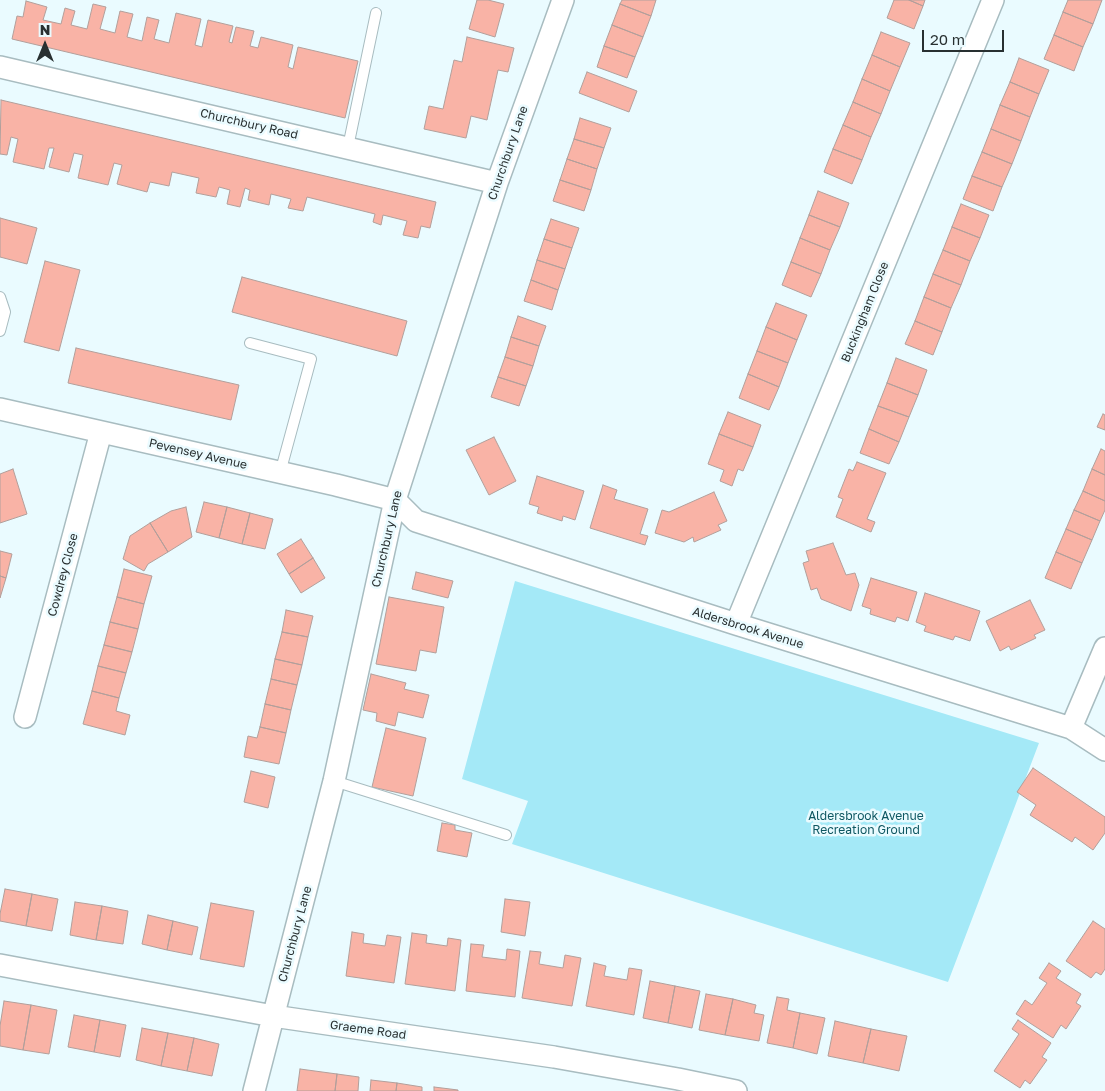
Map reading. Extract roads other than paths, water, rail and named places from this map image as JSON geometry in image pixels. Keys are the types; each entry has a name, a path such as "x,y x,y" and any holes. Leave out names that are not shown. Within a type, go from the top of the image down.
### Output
{"street":[{"name":"Churchbury Lane","path":"254,1091 334,781 395,500 497,183 563,0"},
{"name":"Buckingham Close","path":"736,624 993,0"},
{"name":"Churchbury Road","path":"0,66 497,183"},
{"name":"Pevensey Avenue","path":"0,410 395,500"},
{"name":"Cowdrey Close","path":"25,717 101,432"},
{"name":"Aldersbrook Avenue","path":"395,500 416,521 736,624 1071,728 1105,750"},
{"path":"1071,728 1105,648"},
{"name":"Graeme Road","path":"0,965 273,1016 554,1057 736,1091"}],"lane":[{"path":"348,147 376,13"},
{"path":"0,298 4,312 0,331"},
{"path":"250,343 311,359 280,473"},
{"path":"334,781 506,835"}],"park label":[{"name":"Aldersbrook Avenue Recreation Ground","path":"866,823"}]}
